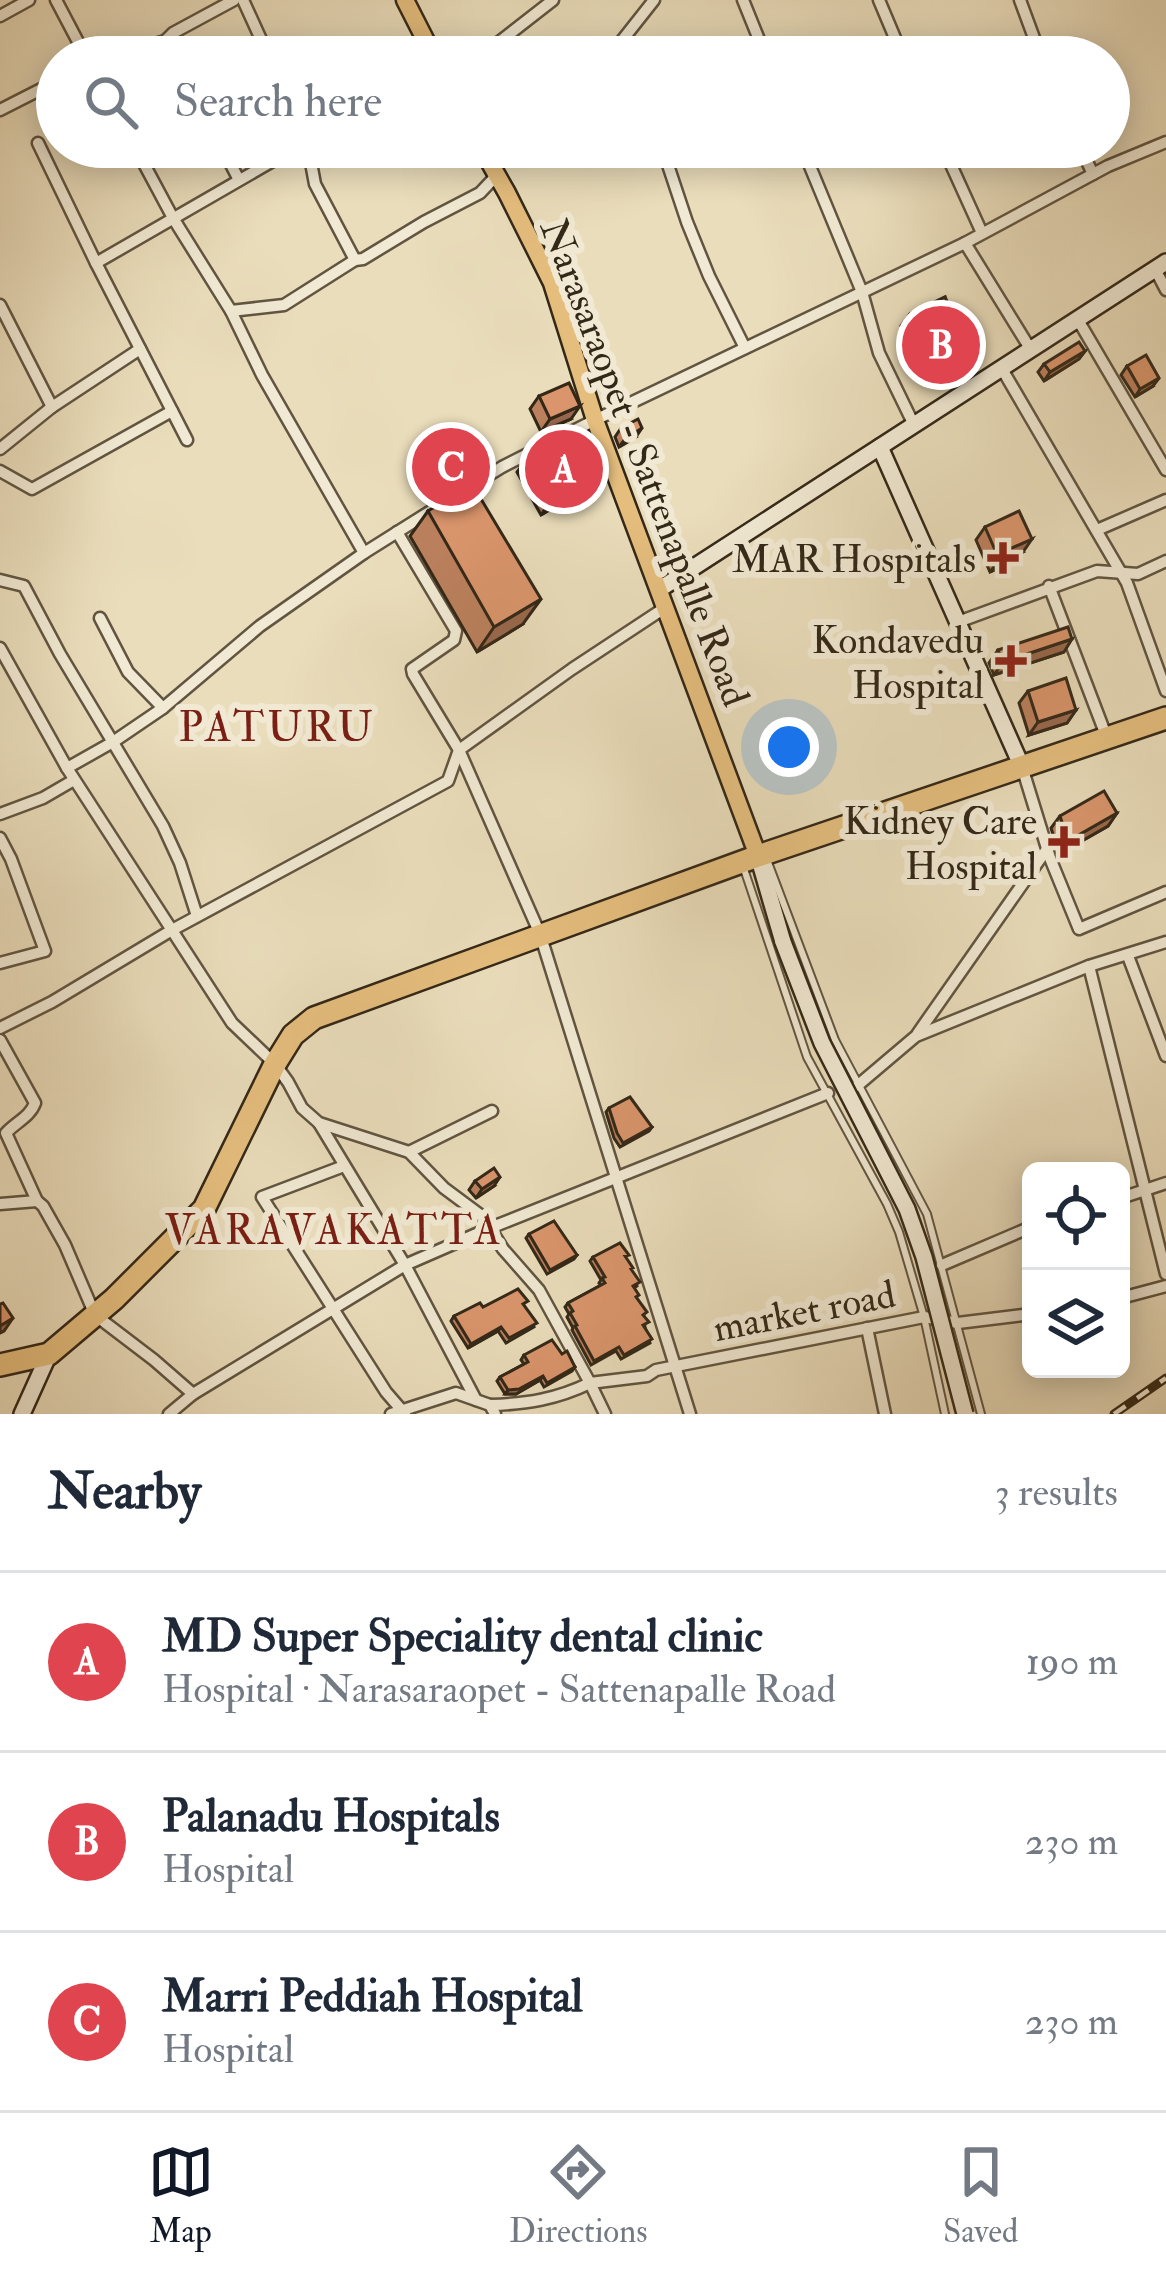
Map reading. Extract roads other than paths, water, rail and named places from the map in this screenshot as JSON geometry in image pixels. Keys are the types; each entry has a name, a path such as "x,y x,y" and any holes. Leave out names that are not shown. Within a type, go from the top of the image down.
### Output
{"highway":[{"path":"0,1366 49,1354 205,1210 274,1064 293,1035 314,1018 755,857 1166,718"}],"main road":[{"path":"405,0 423,36"},
{"name":"Narasaraopet - Sattenapalle Road","path":"494,168 552,283 595,419 822,1043 907,1209 964,1414"},
{"path":"660,589 1161,265"},
{"path":"880,448 1022,767"},
{"path":"22,1414 49,1354"}],"street":[{"path":"0,16 28,0"},
{"path":"56,0 75,36"},
{"path":"170,36 234,0"},
{"path":"243,0 259,36"},
{"path":"507,36 552,0"},
{"path":"628,36 654,0"},
{"path":"743,0 758,36"},
{"path":"879,0 894,36"},
{"path":"1019,0 1033,36"},
{"path":"0,110 36,92"},
{"path":"1130,158 1166,142"},
{"path":"50,168 188,440"},
{"path":"146,168 364,554"},
{"path":"233,168 239,180"},
{"path":"96,263 260,168"},
{"path":"312,168 315,184 356,260"},
{"path":"230,310 284,304 480,193 486,168"},
{"path":"669,168 701,258 745,348"},
{"path":"811,168 862,292 879,353 914,425"},
{"path":"953,168 982,233"},
{"path":"1090,168 1093,174"},
{"path":"67,768 163,708 260,626 364,554 502,467 965,243 1107,168"},
{"path":"965,243 1031,350"},
{"path":"1161,265 1166,290"},
{"path":"0,305 52,407"},
{"path":"1078,320 1166,470"},
{"path":"0,449 52,407 140,349"},
{"path":"1002,369 1127,583 1166,691"},
{"path":"0,471 32,489 172,411"},
{"path":"1097,530 1166,500"},
{"path":"398,532 456,631 454,640 412,668 413,674 459,750 540,934 690,1414"},
{"path":"958,622 1097,571 1138,574 1166,560"},
{"path":"0,580 24,586 172,845 196,916"},
{"path":"1049,586 1107,738"},
{"path":"0,1028 196,916 439,788 448,781 459,750 667,608"},
{"path":"100,618 128,672 163,708"},
{"path":"0,648 74,780 232,1022 274,1064 302,1108 319,1123 405,1265 476,1400"},
{"path":"0,686 16,680"},
{"path":"1022,767 1047,849 1079,929 1166,892"},
{"path":"0,814 74,780"},
{"path":"0,838 45,951 0,963"},
{"path":"857,1086 916,1036 1047,849"},
{"path":"916,1036 1089,966 1166,942"},
{"path":"1128,956 1166,1056"},
{"path":"1089,966 1166,1274"},
{"path":"0,1040 35,1103 31,1114 6,1133 37,1201 65,1245 95,1315 193,1394"},
{"path":"169,1414 193,1394 405,1265 828,1093"},
{"path":"409,1152 492,1111"},
{"path":"319,1123 409,1152 444,1189 483,1217 538,1290 605,1414"},
{"path":"344,1166 262,1197 400,1412 455,1393 493,1410"},
{"path":"1130,1195 1166,1183"},
{"path":"0,1204 37,1201"},
{"path":"942,1265 1022,1231"},
{"path":"1130,1296 1166,1286"},
{"name":"market road","path":"493,1410 566,1395 590,1383 646,1376 656,1370 924,1317 958,1323 1022,1315"},
{"path":"867,1328 885,1414"}],"lane":[{"path":"755,857 857,1086 927,1214 981,1414"},
{"path":"755,857 808,1057 893,1218 924,1317 945,1414"}],"railway":[{"path":"1114,1414 1166,1378"}],"place":[{"name":"Palanadu Hospitals","path":"941,345"},
{"name":"Marri Peddiah Hospital","path":"451,467"},
{"name":"MD Super Speciality dental clinic","path":"564,469"},
{"name":"MAR Hospitals","path":"1003,558"},
{"name":"Kondavedu Hospital","path":"1011,661"},
{"name":"Kidney Care Hospital","path":"1064,842"}],"district":[{"name":"PATURU","path":"277,726"},
{"name":"VARAVAKATTA","path":"334,1229"}]}
